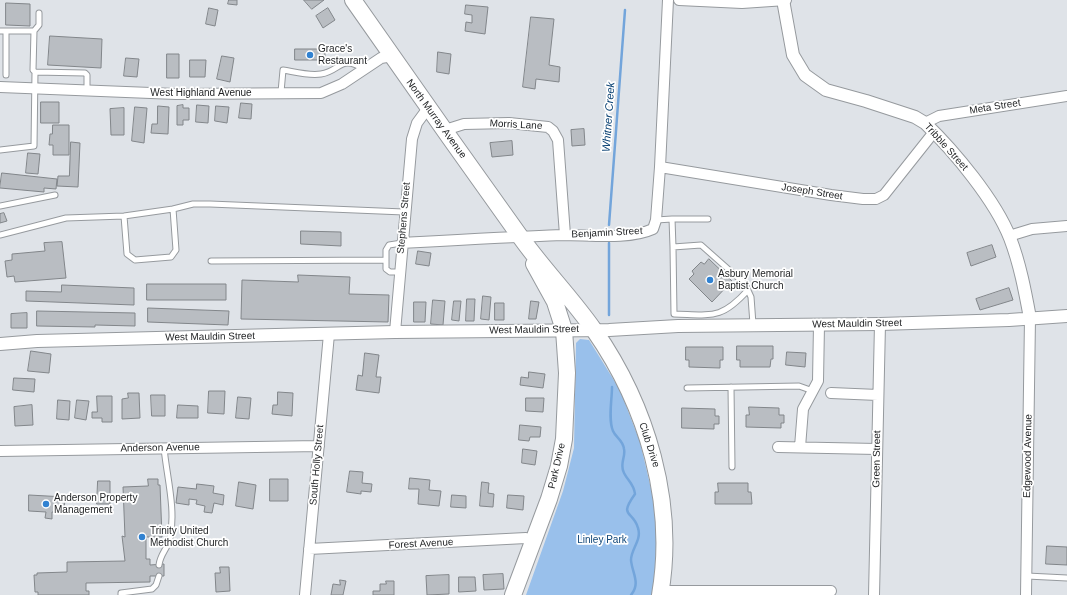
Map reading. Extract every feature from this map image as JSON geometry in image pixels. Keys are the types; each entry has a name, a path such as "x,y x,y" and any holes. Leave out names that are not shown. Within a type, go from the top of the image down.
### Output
{"main road":[{"name":"North Murray Avenue","path":"353,0 520,237 553,276 594,329"},
{"name":"North Murray Avenue","path":"520,237 555,302 564,330"},
{"name":"Club Drive","path":"594,329 622,376 634,403 656,463 664,529 660,593"},
{"name":"Park Drive","path":"513,595 559,466 564,439 567,373 564,330"}],"street":[{"name":"Benjamin Street","path":"402,243 565,235 604,236 645,233 653,228 656,220 660,167 668,0"},
{"path":"679,0 742,3 786,0"},
{"name":"Tribble Street","path":"783,0 793,56 805,75 826,90 916,117 934,132 969,174 995,210 1009,236 1024,284 1030,318"},
{"name":"West Highland Avenue","path":"0,87 176,94 281,92 321,93 342,84 380,58 392,56"},
{"name":"Meta Street","path":"925,123 939,116 1067,96"},
{"name":"Stephens Street","path":"395,332 404,212 412,139 417,123 428,108"},
{"name":"Morris Lane","path":"445,130 464,124 509,123 548,127 553,131 558,140 565,235"},
{"name":"Joseph Street","path":"660,167 831,195 876,199 884,195 934,132"},
{"path":"1009,236 1032,229 1067,226"},
{"name":"West Mauldin Street","path":"0,344 37,341 395,332 880,324 1009,320 1067,316"},
{"name":"Edgewood Avenue","path":"1026,595 1030,318"},
{"name":"Green Street","path":"874,595 880,324"},
{"path":"800,447 803,409 818,381 819,325"},
{"name":"South Holly Street","path":"305,595 329,334"},
{"path":"831,393 878,395"},
{"name":"Anderson Avenue","path":"0,451 319,446"},
{"path":"778,447 877,449"},
{"name":"Forest Avenue","path":"309,549 526,538 533,541"},
{"path":"660,593 831,591"}],"lane":[{"path":"0,150 34,146 34,31 39,25 39,13"},
{"path":"6,75 3,31 34,31"},
{"path":"281,92 283,70 321,74 344,63 357,64 364,69"},
{"path":"35,72 85,73 87,75 87,90"},
{"path":"0,206 55,195"},
{"path":"0,235 66,218 124,216 173,210 193,204 404,212"},
{"path":"124,216 127,254 130,258 135,260 171,257 176,250 173,210"},
{"path":"672,219 674,314 713,315 725,311 748,290"},
{"path":"656,220 708,219"},
{"path":"400,272 388,271 386,269 386,260 387,247 389,244 402,243"},
{"path":"673,247 701,245 745,284 748,290 753,325"},
{"path":"211,261 386,260"},
{"path":"687,388 799,386 813,391"},
{"path":"731,387 732,467"},
{"path":"159,564 160,557 169,540 171,528 171,494 164,448"},
{"path":"121,595 121,593 127,591 147,592 156,585 159,576"},
{"path":"1027,576 1067,578"}],"green space":[{"name":"Linley Park","path":"580,339 589,340 620,390 640,442 657,514 655,580 653,595 526,595 563,491 574,448 576,343"}],"building":[{"path":"229,0 237,0 237,5 228,4"},
{"path":"304,0 324,0 312,9"},
{"path":"6,3 30,4 30,26 6,25"},
{"path":"466,5 488,7 485,34 465,31 466,22 472,23 472,15 465,14"},
{"path":"209,8 218,10 215,26 206,24"},
{"path":"328,8 335,20 323,28 316,16"},
{"path":"531,17 554,19 549,65 560,67 559,82 536,79 535,89 523,87"},
{"path":"50,36 102,39 101,68 48,65"},
{"name":"Grace's Restaurant","path":"295,49 325,49 325,60 295,60"},
{"path":"438,52 451,54 449,74 437,72"},
{"path":"167,54 179,54 179,78 167,78"},
{"path":"222,56 234,58 230,82 217,79"},
{"path":"126,58 139,59 137,77 124,76"},
{"path":"190,60 206,60 205,77 190,77"},
{"path":"41,102 59,102 59,123 41,123"},
{"path":"241,103 252,104 251,119 239,118"},
{"path":"183,105 183,108 189,108 189,120 183,120 183,125 177,125 177,106"},
{"path":"197,105 209,106 208,123 196,122"},
{"path":"158,106 169,107 168,134 151,133 152,124 157,124"},
{"path":"216,106 229,107 227,123 215,121"},
{"path":"135,107 147,108 144,143 132,141"},
{"path":"124,108 124,135 111,135 110,109"},
{"path":"53,125 69,125 69,155 53,155 53,145 49,145"},
{"path":"584,129 585,145 572,146 571,130"},
{"path":"512,141 513,155 492,157 490,143"},
{"path":"71,142 80,143 78,187 57,186 58,176 69,176"},
{"path":"28,153 40,154 38,174 26,173"},
{"path":"2,173 57,179 56,189 44,188 44,192 0,188"},
{"path":"4,213 7,221 0,223 0,214"},
{"path":"301,231 341,232 341,246 301,244"},
{"path":"62,242 66,278 15,282 14,276 7,277 5,261 12,260 12,254 45,251 44,243"},
{"path":"992,245 996,257 971,266 967,253"},
{"path":"418,251 431,253 429,266 416,264"},
{"name":"Asbury Memorial Baptist Church","path":"709,259 732,281 712,302 689,279 694,274 692,271 701,262 704,264"},
{"path":"298,275 350,277 349,294 389,295 388,322 241,319 242,280 298,282"},
{"path":"147,284 226,284 226,300 147,300"},
{"path":"62,285 134,288 134,305 26,301 26,291 61,292"},
{"path":"1009,288 1013,300 980,310 976,299"},
{"path":"483,296 491,297 489,320 481,319"},
{"path":"467,299 475,299 474,321 466,321"},
{"path":"433,300 445,301 443,325 431,324"},
{"path":"454,301 461,301 459,321 452,320"},
{"path":"531,301 539,302 536,319 529,319"},
{"path":"414,302 426,302 425,322 414,322"},
{"path":"495,303 504,303 504,320 495,320"},
{"path":"148,308 229,311 228,325 148,322"},
{"path":"37,311 135,313 135,326 37,326"},
{"path":"27,313 27,328 11,328 11,314"},
{"path":"737,346 773,346 773,359 771,359 770,367 740,367 740,360 737,360"},
{"path":"686,347 723,347 723,360 720,360 720,368 689,367 689,360 686,360"},
{"path":"31,351 51,354 49,373 28,371"},
{"path":"787,352 806,353 805,367 786,365"},
{"path":"365,353 379,355 376,377 381,377 379,393 356,390 358,375 362,376"},
{"path":"529,372 545,374 543,388 520,385 521,377 528,378"},
{"path":"14,378 35,379 34,392 13,390"},
{"path":"209,391 225,391 224,414 208,413"},
{"path":"278,392 293,393 292,416 272,414 273,405 277,405"},
{"path":"128,393 139,393 140,418 122,419 122,399 128,398"},
{"path":"151,395 165,395 165,416 152,416"},
{"path":"97,396 112,396 112,422 102,422 102,418 92,418 92,412 97,412"},
{"path":"238,397 251,398 249,419 236,418"},
{"path":"526,398 544,398 543,412 526,411"},
{"path":"58,400 70,401 69,420 57,419"},
{"path":"77,400 89,401 86,420 75,418"},
{"path":"32,405 33,425 15,426 14,407"},
{"path":"178,405 198,406 198,418 177,418"},
{"path":"749,407 779,408 779,415 784,415 784,423 781,423 781,428 746,427 746,415 749,415"},
{"path":"682,408 715,409 715,416 719,416 719,424 714,424 714,429 682,428"},
{"path":"520,425 541,427 540,437 530,437 529,441 519,440"},
{"path":"523,449 537,451 535,465 522,463"},
{"path":"350,471 363,472 362,483 372,484 371,492 361,491 361,494 347,492"},
{"path":"410,478 430,480 429,490 441,491 439,506 418,504 419,489 409,489"},
{"name":"Trinity United Methodist Church","path":"148,479 158,479 158,485 160,485 162,537 146,537 146,559 150,559 150,565 164,564 164,576 150,576 150,582 86,583 86,591 89,591 89,595 38,595 38,592 35,592 34,575 37,575 37,573 67,572 67,562 125,561 122,536 125,537 123,487 148,486"},
{"path":"270,479 288,479 288,501 270,501"},
{"path":"98,481 110,481 110,504 97,504"},
{"path":"239,482 256,485 253,509 236,506"},
{"path":"482,482 489,483 488,493 494,494 493,507 480,506"},
{"path":"718,483 748,483 748,492 751,492 752,504 715,504 715,492 718,492"},
{"path":"197,484 214,486 213,493 224,495 223,505 214,503 212,513 204,512 205,506 196,504 197,500 189,499 189,505 176,503 178,487 196,489"},
{"path":"29,495 65,497 64,513 52,512 52,519 45,518 46,512 29,511"},
{"path":"452,495 466,496 466,508 451,507"},
{"path":"508,495 524,496 523,510 507,508"},
{"path":"1047,546 1067,547 1067,565 1046,564"},
{"path":"220,567 229,567 230,591 216,592 215,573 220,573"},
{"path":"503,574 504,589 484,590 483,575"},
{"path":"449,575 449,594 427,595 426,576"},
{"path":"459,577 475,577 476,591 459,592"},
{"path":"340,580 346,581 343,595 331,595 333,584 340,585"},
{"path":"386,581 394,581 394,595 373,595 373,591 380,591 380,584 386,584"}],"waterway":[{"name":"Whitner Creek","path":"609,225 625,10"},
{"name":"Whitner Creek","path":"609,243 609,315"},
{"name":"Whitner Creek","path":"612,387 610,415 613,431 623,446 624,452 622,467 632,485 635,494 627,511 636,522 639,532 639,537 631,556 636,582 634,591 631,595"}],"place":[{"name":"Grace's Restaurant","path":"310,55"},
{"name":"Asbury Memorial Baptist Church","path":"710,280"},
{"name":"Anderson Property Management","path":"46,504"},
{"name":"Trinity United Methodist Church","path":"142,537"}]}
